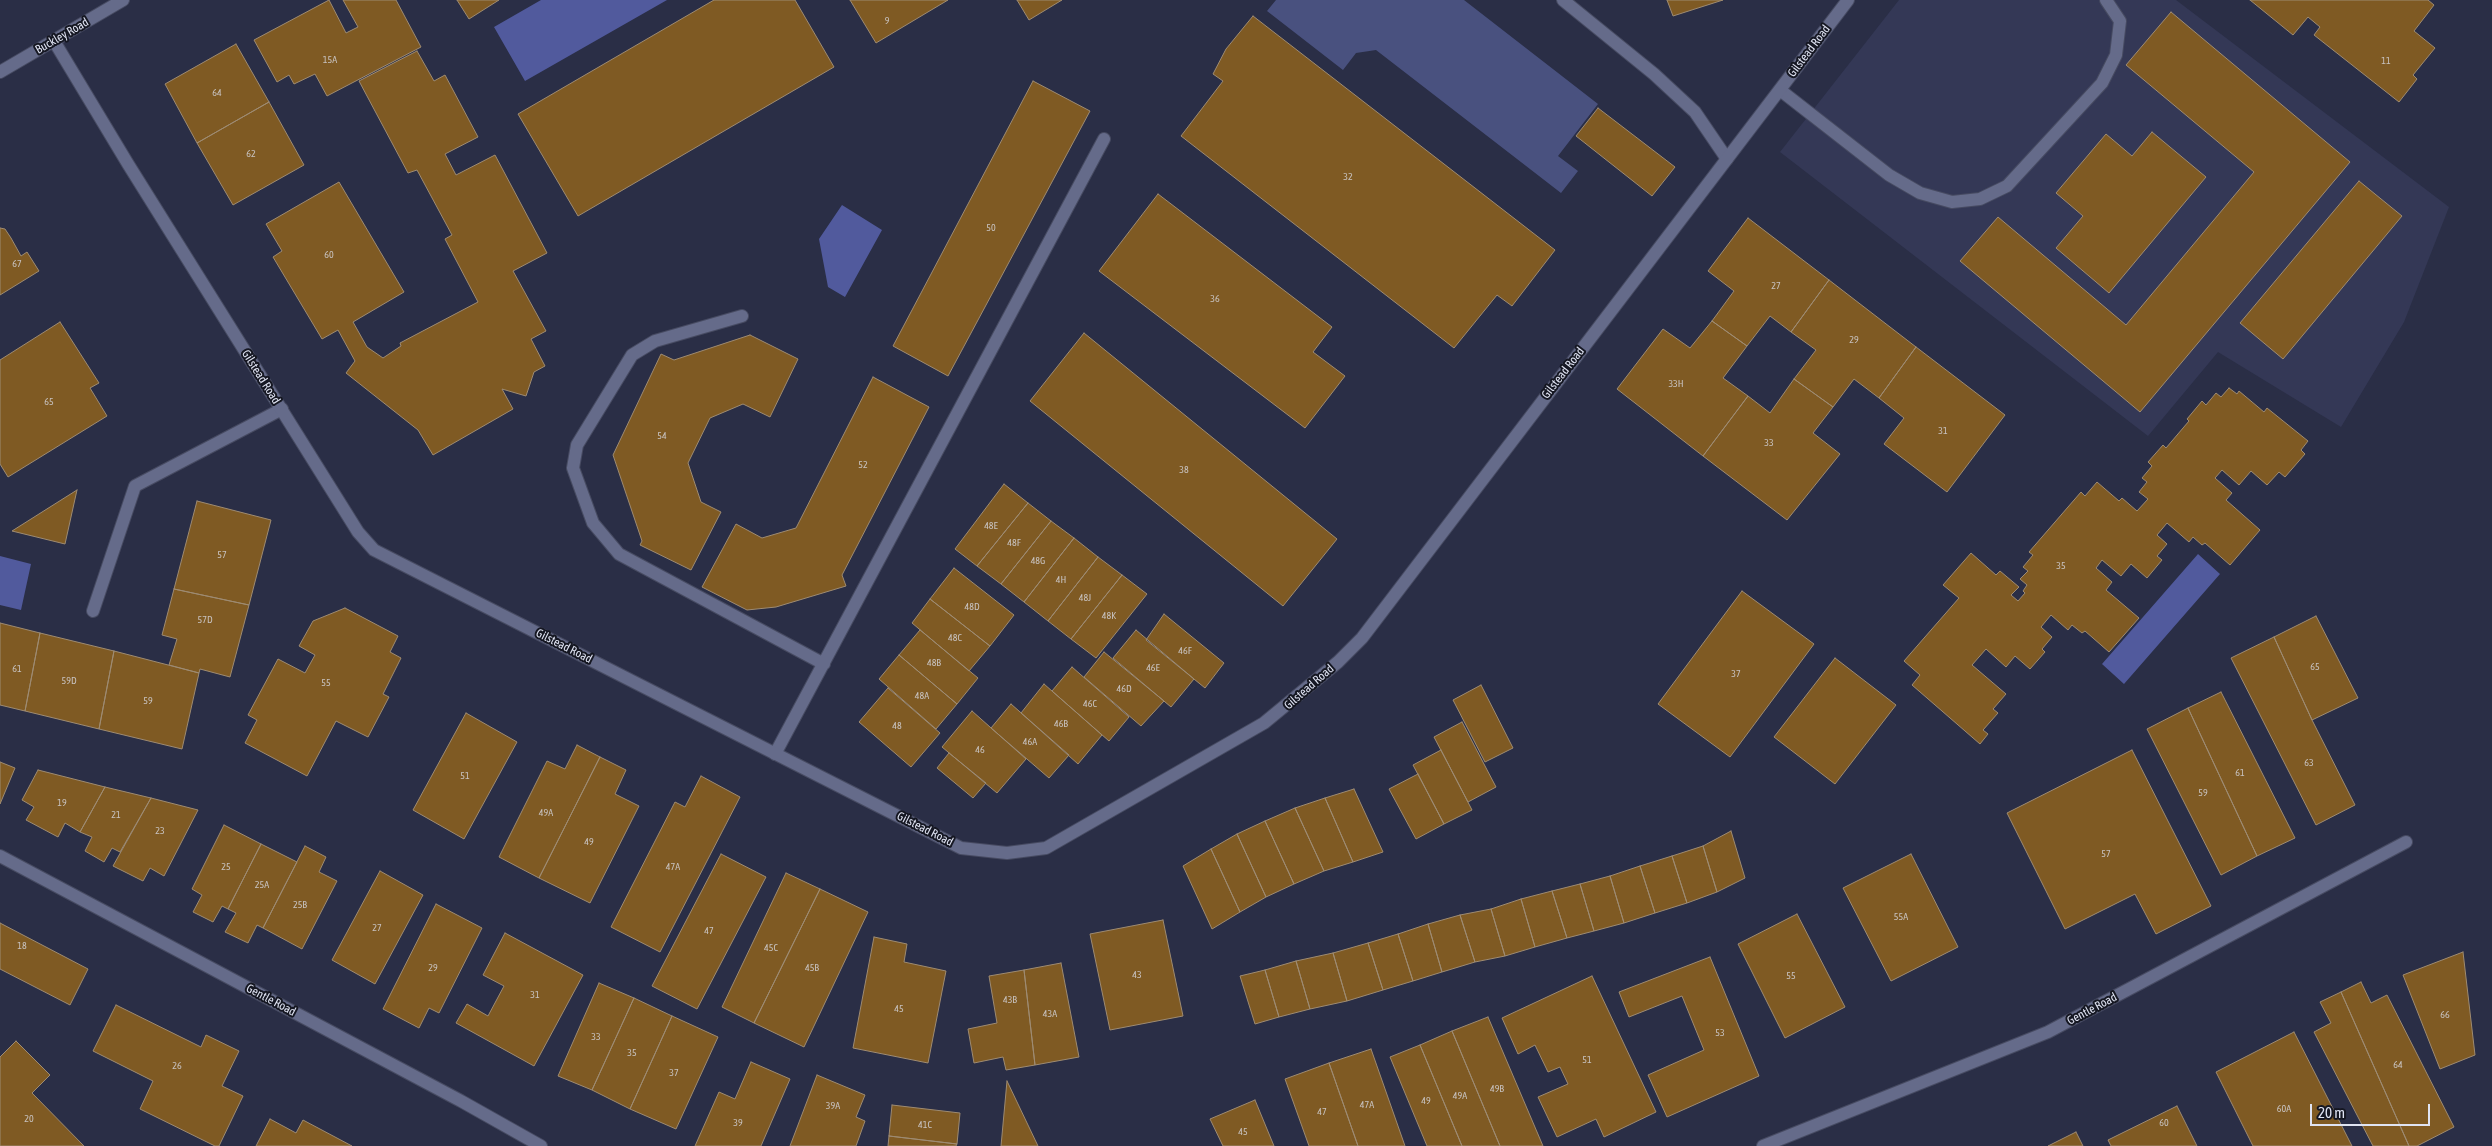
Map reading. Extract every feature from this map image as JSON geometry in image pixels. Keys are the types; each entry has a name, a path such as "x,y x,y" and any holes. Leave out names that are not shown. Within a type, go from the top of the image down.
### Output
{"street":[{"name":"Buckley Road","path":"0,72 123,0"},
{"path":"1563,0 1654,74 1695,112 1727,159"},
{"name":"Gilstead Road","path":"54,41 128,164 358,532 374,550 961,848 1007,853 1046,848 1264,723 1338,662 1362,638 1848,0"},
{"path":"1780,90 1889,175 1920,193 1952,202 1980,199 2007,186 2102,83 2116,55 2120,21 2106,0"},
{"path":"775,754 1104,139"},
{"path":"742,316 655,341 632,355 577,445 572,468 592,523 619,554 824,664"},
{"path":"93,611 135,486 282,409"},
{"name":"Gentle Road","path":"1763,1146 2048,1032 2406,842"},
{"name":"Gentle Road","path":"0,856 461,1101 541,1146"}],"shaded area":[{"path":"541,0 667,0 525,81 494,27"},
{"path":"1276,0 1464,0 1598,104 1558,156 1578,171 1561,193 1376,50 1356,53 1343,70 1267,11"},
{"path":"1899,0 2176,0 2449,207 2404,322 2341,427 2218,352 2148,436 1780,152"},
{"path":"842,205 882,230 845,297 828,287 819,239"},
{"path":"2198,554 2220,574 2124,684 2102,664"},
{"path":"0,556 31,564 21,610 0,605"}],"building":[{"path":"329,0 346,33 358,27 343,0 396,0 421,47 327,96 315,74 294,84 289,75 277,82 254,40"},
{"path":"457,0 499,0 469,19"},
{"path":"714,0 795,0 834,67 578,216 518,114"},
{"path":"850,0 948,0 876,43"},
{"path":"1017,0 1062,0 1029,20"},
{"path":"1667,0 1723,0 1673,16"},
{"path":"2250,0 2428,0 2434,5 2414,31 2435,48 2413,75 2417,79 2399,102 2314,35 2320,27 2308,17 2293,35"},
{"path":"2171,12 2350,162 2140,412 1960,261 1998,217 2126,325 2254,172 2126,65"},
{"path":"1253,16 1555,250 1512,306 1497,295 1454,348 1181,136 1223,81 1213,74 1226,49"},
{"path":"236,44 269,102 197,143 165,84"},
{"path":"417,51 434,81 445,75 478,137 445,154 456,175 495,155 547,253 513,271 546,331 531,339 545,366 534,372 526,396 502,389 513,409 433,455 418,430 346,373 355,361 338,330 322,339 273,257 282,251 266,224 339,182 404,292 353,322 367,347 383,358 401,346 400,343 478,302 445,239 452,235 417,170 408,173 359,81"},
{"path":"1033,81 1090,111 948,376 893,346"},
{"path":"269,102 304,165 233,205 197,143"},
{"path":"1598,108 1675,167 1652,196 1576,136"},
{"path":"2152,132 2206,177 2109,293 2056,248 2083,216 2056,193 2106,134 2132,156"},
{"path":"2359,181 2402,216 2283,359 2240,323"},
{"path":"1158,194 1332,327 1313,352 1345,376 1305,428 1099,271"},
{"path":"1748,218 1829,280 1791,332 1770,316 1747,346 1712,321 1734,291 1708,271"},
{"path":"0,228 5,229 21,256 27,252 39,271 0,295"},
{"path":"1829,280 1916,347 1879,398 1854,379 1833,407 1794,379 1816,350 1791,332"},
{"path":"1712,321 1747,346 1723,378 1748,396 1703,456 1617,389 1663,329 1690,348"},
{"path":"60,322 99,383 90,388 107,416 8,477 0,464 0,360"},
{"path":"1084,333 1337,539 1283,606 1030,401"},
{"path":"750,335 798,359 770,417 743,404 710,418 688,463 701,502 721,512 691,570 640,545 642,541 613,455 661,354 674,360"},
{"path":"1916,347 2005,415 1947,492 1884,444 1904,418 1879,398"},
{"path":"873,377 929,407 842,575 846,586 776,607 747,610 702,587 736,524 762,538 796,528"},
{"path":"1794,379 1833,407 1813,433 1840,454 1787,520 1703,456 1748,396 1770,413"},
{"path":"2229,388 2237,394 2239,391 2264,412 2267,408 2308,441 2301,450 2305,454 2285,477 2279,472 2267,485 2251,471 2239,485 2222,470 2215,478 2232,493 2226,500 2260,530 2230,565 2205,543 2202,545 2193,537 2189,542 2167,523 2157,535 2167,544 2157,556 2162,560 2147,578 2131,564 2121,576 2102,560 2096,568 2112,582 2106,590 2139,618 2109,652 2085,631 2082,633 2072,625 2068,630 2051,615 2041,627 2052,637 2042,649 2045,652 2030,669 2015,656 2006,667 1986,649 1972,665 2006,694 1993,709 1998,713 1983,730 1988,734 1980,744 1912,685 1920,675 1904,661 1959,598 1943,585 1971,553 1996,575 2000,571 2019,587 2011,595 2018,601 2025,593 2023,591 2027,585 2020,579 2028,571 2023,567 2033,555 2029,552 2081,492 2085,496 2097,482 2119,501 2122,498 2137,511 2148,499 2139,492 2147,482 2142,478 2152,466 2148,462 2163,445 2166,448 2189,421 2187,419 2202,401 2206,405 2216,393 2221,397"},
{"path":"1004,484 1028,503 977,566 955,549"},
{"path":"77,490 65,544 12,531"},
{"path":"197,501 271,520 249,605 174,589"},
{"path":"1028,503 1051,521 1001,584 977,566"},
{"path":"1051,521 1074,538 1024,602 1001,584"},
{"path":"1074,538 1098,557 1048,621 1024,602"},
{"path":"1098,557 1122,575 1071,639 1048,621"},
{"path":"954,568 1014,615 990,646 930,599"},
{"path":"1122,575 1147,594 1096,658 1071,639"},
{"path":"174,589 249,605 230,677 200,669 199,673 169,665 177,639 162,635"},
{"path":"1742,591 1814,644 1730,757 1658,704"},
{"path":"930,599 990,646 969,671 912,623"},
{"path":"345,608 398,636 390,652 401,658 383,694 389,697 368,737 336,721 307,776 245,743 257,720 248,715 278,659 305,673 315,655 299,646 313,621"},
{"path":"1164,614 1224,663 1205,688 1146,640"},
{"path":"2316,616 2358,698 2312,720 2274,637"},
{"path":"0,623 40,633 25,711 0,705"},
{"path":"920,630 978,678 957,704 899,655"},
{"path":"1136,630 1194,679 1171,707 1113,658"},
{"path":"40,633 114,651 99,729 25,711"},
{"path":"2274,637 2312,720 2355,805 2316,825 2231,658"},
{"path":"114,651 199,673 182,749 99,729"},
{"path":"1104,652 1164,701 1141,726 1084,677"},
{"path":"899,655 957,704 936,729 879,679"},
{"path":"1835,658 1896,705 1835,784 1774,737"},
{"path":"1072,667 1129,717 1109,741 1052,691"},
{"path":"1044,684 1102,735 1078,764 1021,713"},
{"path":"1481,685 1513,748 1485,762 1453,700"},
{"path":"888,688 940,733 911,767 859,722"},
{"path":"2221,692 2295,838 2257,856 2188,708"},
{"path":"1011,704 1069,755 1049,778 991,728"},
{"path":"2188,708 2257,856 2221,875 2147,729"},
{"path":"972,711 1026,759 997,793 942,747"},
{"path":"466,713 517,742 464,839 413,810"},
{"path":"1462,722 1496,787 1468,802 1434,737"},
{"path":"577,745 600,757 539,878 499,857 547,761 565,769"},
{"path":"1441,750 1472,810 1444,824 1413,765"},
{"path":"2132,750 2211,906 2156,934 2135,894 2065,929 2007,813"},
{"path":"949,753 986,783 973,798 937,768"},
{"path":"600,757 626,770 615,794 639,806 590,903 539,878"},
{"path":"0,762 15,768 0,804"},
{"path":"38,770 105,787 80,832 65,823 58,837 26,820 34,807 22,800"},
{"path":"1418,774 1444,824 1416,839 1389,789"},
{"path":"701,776 740,797 660,952 611,927 675,802 685,807"},
{"path":"105,787 151,798 120,852 112,848 104,862 85,851 92,837 80,832"},
{"path":"1354,789 1383,852 1353,862 1325,798"},
{"path":"151,798 198,810 164,876 150,868 143,881 113,866"},
{"path":"1325,798 1353,862 1324,871 1295,808"},
{"path":"1295,808 1324,871 1294,884 1265,821"},
{"path":"1265,821 1294,884 1266,897 1237,834"},
{"path":"224,825 261,844 228,909 222,906 213,922 193,912 202,895 192,889"},
{"path":"1731,831 1745,878 1717,892 1703,846"},
{"path":"1237,834 1266,897 1240,912 1211,849"},
{"path":"261,844 297,862 263,928 257,925 248,943 225,932 236,913 228,909"},
{"path":"305,846 326,857 319,872 337,881 302,949 263,928"},
{"path":"1703,846 1717,892 1687,903 1672,856"},
{"path":"1211,849 1240,912 1212,929 1183,866"},
{"path":"721,854 766,877 697,1009 652,986"},
{"path":"1911,854 1958,947 1891,981 1843,888"},
{"path":"1672,856 1687,903 1655,913 1640,866"},
{"path":"1640,866 1655,913 1624,923 1610,876"},
{"path":"380,871 423,895 375,984 332,960"},
{"path":"786,873 820,889 754,1023 722,1007"},
{"path":"1610,876 1624,923 1594,931 1580,884"},
{"path":"1580,884 1594,931 1567,938 1552,891"},
{"path":"820,889 868,912 804,1047 754,1023"},
{"path":"1552,891 1567,938 1535,947 1521,899"},
{"path":"1521,899 1535,947 1505,956 1491,909"},
{"path":"436,904 482,928 439,1013 429,1008 419,1028 383,1009"},
{"path":"1491,909 1505,956 1475,962 1460,915"},
{"path":"1797,914 1845,1007 1785,1038 1738,944"},
{"path":"1460,915 1475,962 1442,972 1428,924"},
{"path":"1163,920 1183,1016 1110,1030 1090,934"},
{"path":"0,923 88,969 70,1005 0,969"},
{"path":"1428,924 1442,972 1413,981 1398,934"},
{"path":"505,933 583,975 534,1066 456,1023 467,1004 488,1016 504,986 483,975"},
{"path":"1398,934 1413,981 1383,990 1368,943"},
{"path":"874,937 907,944 904,962 946,971 928,1063 853,1048"},
{"path":"1368,943 1383,990 1347,1001 1333,953"},
{"path":"2463,952 2475,1055 2440,1069 2403,975"},
{"path":"1333,953 1347,1001 1310,1009 1296,961"},
{"path":"1710,957 1759,1076 1667,1117 1648,1075 1704,1050 1682,996 1629,1017 1619,992"},
{"path":"1296,961 1310,1009 1279,1017 1265,970"},
{"path":"1061,963 1079,1057 1035,1065 1024,970"},
{"path":"1024,970 1035,1065 1006,1070 1003,1057 974,1063 968,1029 997,1023 989,976"},
{"path":"1265,970 1279,1017 1255,1024 1240,976"},
{"path":"1592,976 1656,1112 1604,1137 1596,1119 1557,1137 1538,1097 1568,1084 1560,1067 1548,1072 1535,1045 1518,1054 1502,1018"},
{"path":"2361,982 2371,1003 2387,995 2454,1127 2417,1146 2409,1146 2341,992"},
{"path":"599,983 634,998 592,1090 558,1076"},
{"path":"2341,992 2409,1146 2373,1146 2314,1032 2331,1023 2320,1002"},
{"path":"634,998 672,1016 630,1109 592,1090"},
{"path":"116,1005 201,1047 206,1035 239,1051 222,1086 243,1096 219,1146 215,1146 140,1109 153,1081 93,1051"},
{"path":"672,1016 718,1037 676,1129 630,1109"},
{"path":"1488,1017 1543,1146 1500,1146 1452,1031"},
{"path":"1452,1031 1500,1146 1462,1146 1420,1045"},
{"path":"2294,1032 2352,1146 2253,1146 2216,1072"},
{"path":"16,1041 50,1075 32,1093 84,1146 0,1146 0,1057"},
{"path":"1420,1045 1462,1146 1427,1146 1390,1057"},
{"path":"1371,1049 1405,1146 1358,1146 1329,1063"},
{"path":"751,1062 790,1079 761,1146 695,1146 719,1092 735,1099"},
{"path":"1329,1063 1358,1146 1309,1146 1285,1079"},
{"path":"817,1075 865,1095 856,1117 865,1121 856,1146 790,1146"},
{"path":"1007,1081 1038,1146 1001,1146"},
{"path":"1255,1100 1274,1146 1223,1146 1210,1119"},
{"path":"892,1105 960,1113 957,1144 889,1136"},
{"path":"2177,1106 2197,1146 2111,1146 2108,1140"},
{"path":"270,1119 296,1133 303,1120 352,1146 256,1146"},
{"path":"2076,1132 2083,1146 2048,1146"},
{"path":"889,1136 957,1144 956,1146 888,1146"}]}
